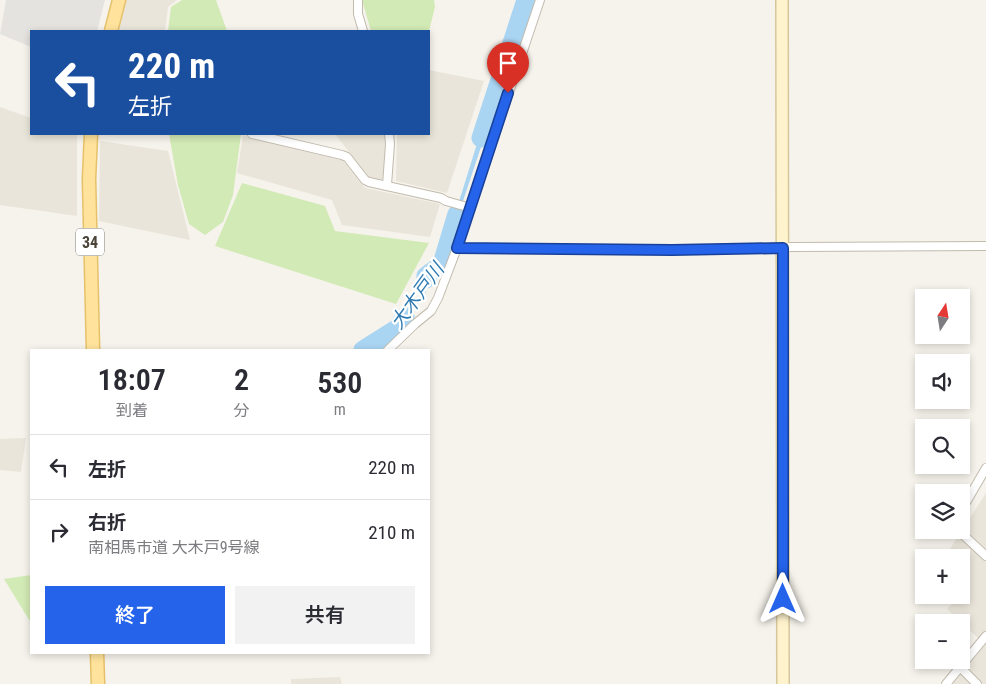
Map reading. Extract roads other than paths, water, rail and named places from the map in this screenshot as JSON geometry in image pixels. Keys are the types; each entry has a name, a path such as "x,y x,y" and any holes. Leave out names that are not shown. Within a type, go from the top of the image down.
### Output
{"main road":[{"path":"111,30 119,0"},
{"name":"34","path":"91,135 89,196 93,349"},
{"path":"97,654 98,684"}],"street":[{"path":"358,0 358,14 363,30"},
{"path":"389,349 434,307 443,288 540,0"},
{"path":"782,0 783,684"},
{"path":"256,135 342,155 369,182 442,198 470,208"},
{"path":"387,185 389,135"},
{"path":"457,248 672,250 986,246"},
{"path":"970,496 986,468"},
{"path":"968,539 986,556"},
{"path":"970,655 986,636"},
{"path":"946,684 958,669"},
{"path":"962,669 977,684"}],"water":[{"path":"524,0 530,0 441,267 427,279 425,296 413,310 412,316 377,346 371,349 358,349 386,336 408,307 421,297 425,277 439,266 480,134 500,87 508,43 516,40 515,30"}],"waterway":[{"name":"大木戸川","path":"481,138 526,0"},
{"name":"大木戸川","path":"426,279 426,276 442,264 457,214"},
{"name":"大木戸川","path":"365,349 398,328 405,317"}]}
